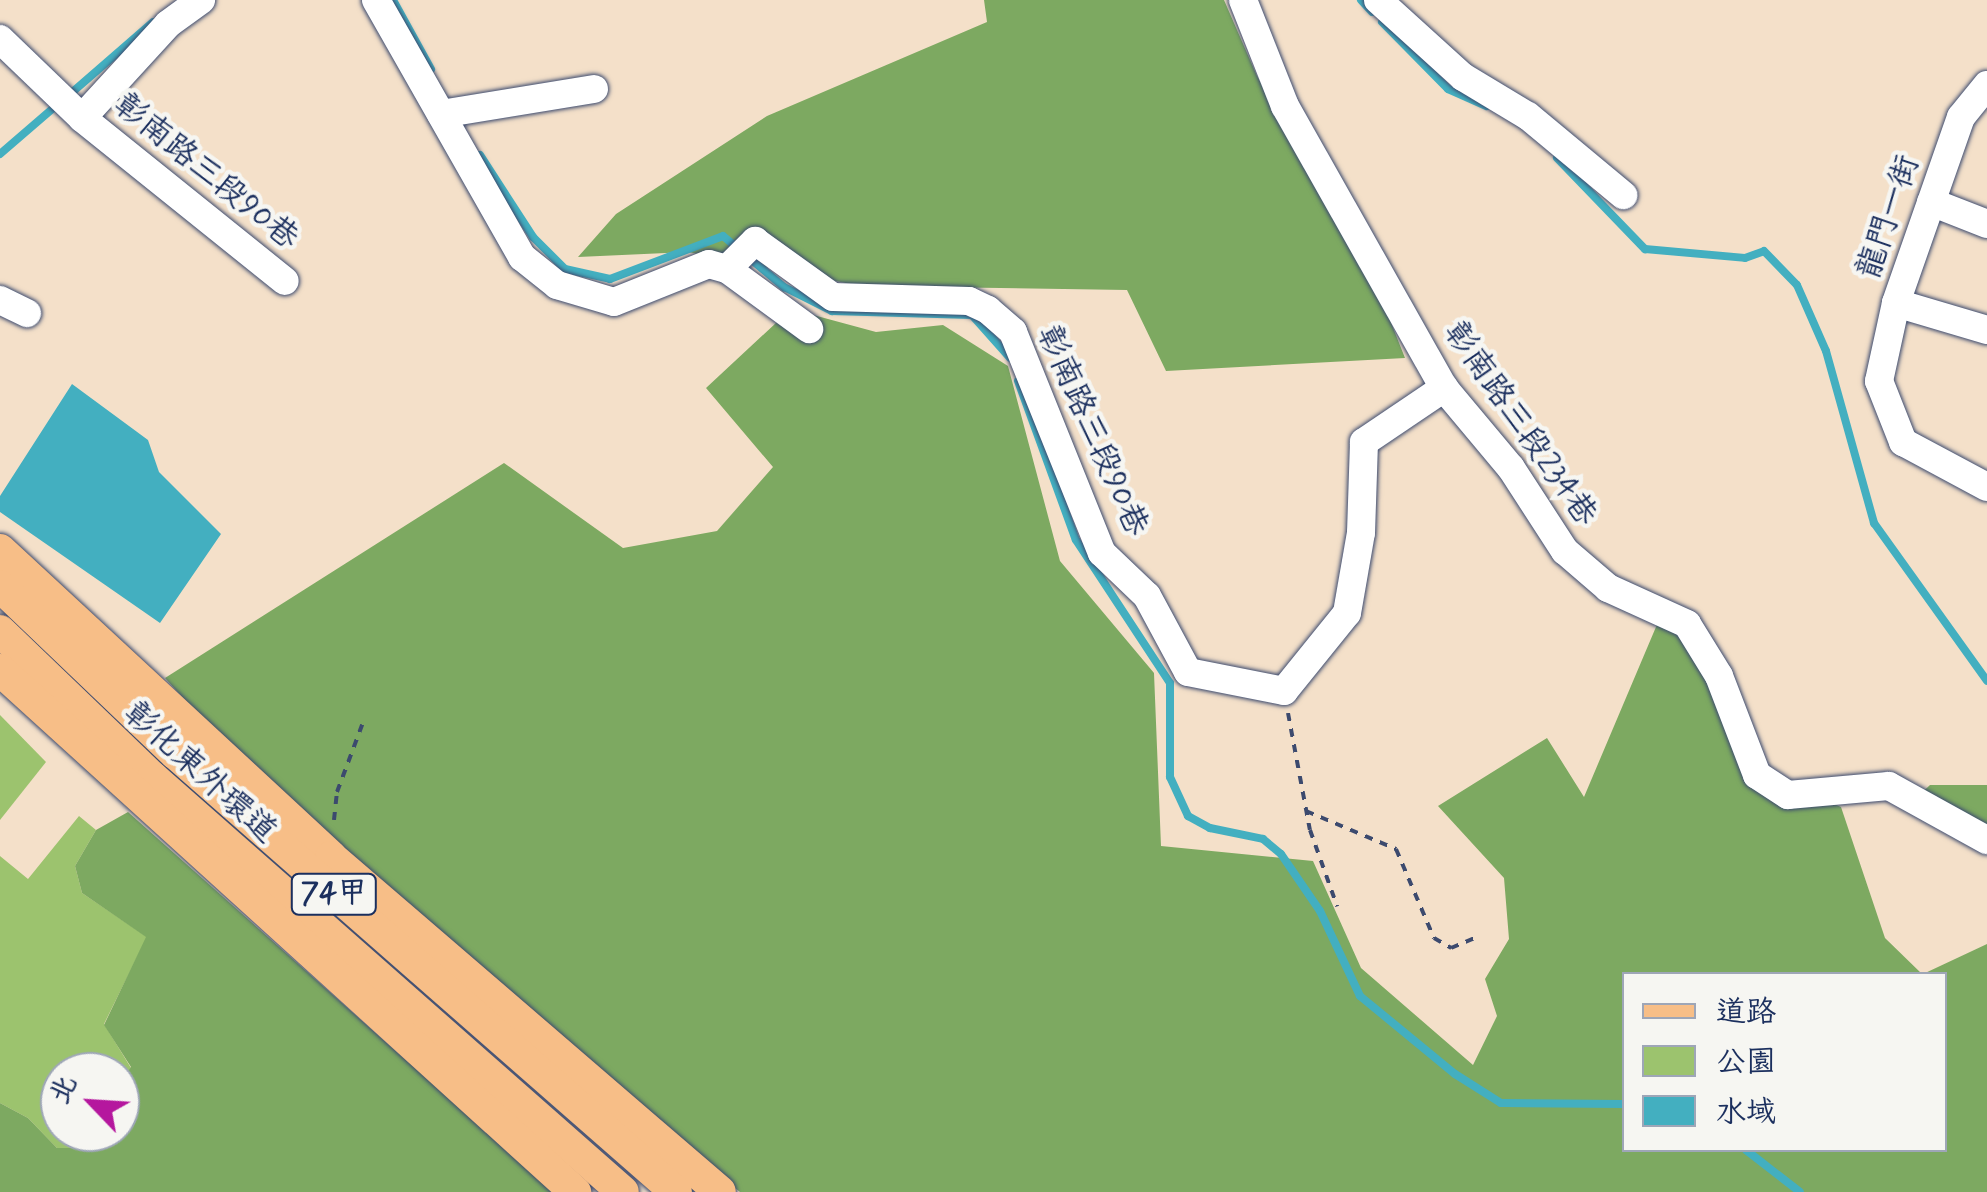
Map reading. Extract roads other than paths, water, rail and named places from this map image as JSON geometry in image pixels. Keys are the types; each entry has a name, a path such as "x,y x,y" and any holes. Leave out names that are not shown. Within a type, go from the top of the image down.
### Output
{"main road":[{"name":"74甲","path":"0,550 331,857 720,1192"},
{"name":"彰化東外環道","path":"0,586 174,754 676,1192"},
{"name":"彰化東外環道","path":"0,631 167,790 623,1192"},
{"name":"74甲","path":"0,670 576,1192"}],"street":[{"name":"彰南路三段90巷","path":"68,102 201,0"},
{"name":"彰南路三段90巷","path":"376,0 522,257 557,285 614,302 709,264 727,269 755,241 832,297 969,301 988,310 1012,332 1102,553 1147,596 1188,672 1284,691 1348,613 1361,533 1364,442 1444,388"},
{"name":"彰南路三段234巷","path":"1244,0 1285,106 1444,388 1510,468 1565,551 1608,588 1687,624 1718,676 1757,775 1788,795 1889,786 1987,840"},
{"path":"1378,0 1463,77 1528,116 1623,194"},
{"name":"彰南路三段90巷","path":"0,40 68,102 285,281"},
{"name":"龍門一街","path":"1987,86 1960,118 1896,303 1879,381 1903,442 1987,487"},
{"path":"440,114 594,89"},
{"path":"1932,202 1987,224"},
{"path":"727,269 810,328"},
{"path":"0,300 27,313"},
{"path":"1896,303 1987,330"}],"water":[{"path":"72,384 148,440 159,472 221,534 160,623 0,512 0,496"}],"waterway":[{"path":"393,0 431,69"},
{"path":"1361,0 1372,12"},
{"path":"69,95 153,22"},
{"path":"1382,22 1448,89 1486,106"},
{"path":"0,154 58,104"},
{"path":"480,155 533,237 565,269 610,279 723,236 784,287 832,311 972,315 1010,358"},
{"path":"1557,158 1645,249 1745,258 1764,251 1797,285 1826,351 1874,523 1987,681"},
{"path":"1018,381 1076,540 1170,683 1170,777 1188,816 1210,828 1263,839 1281,854 1320,911 1360,996 1455,1074 1501,1103 1622,1104"},
{"path":"1749,1152 1800,1192"}]}
